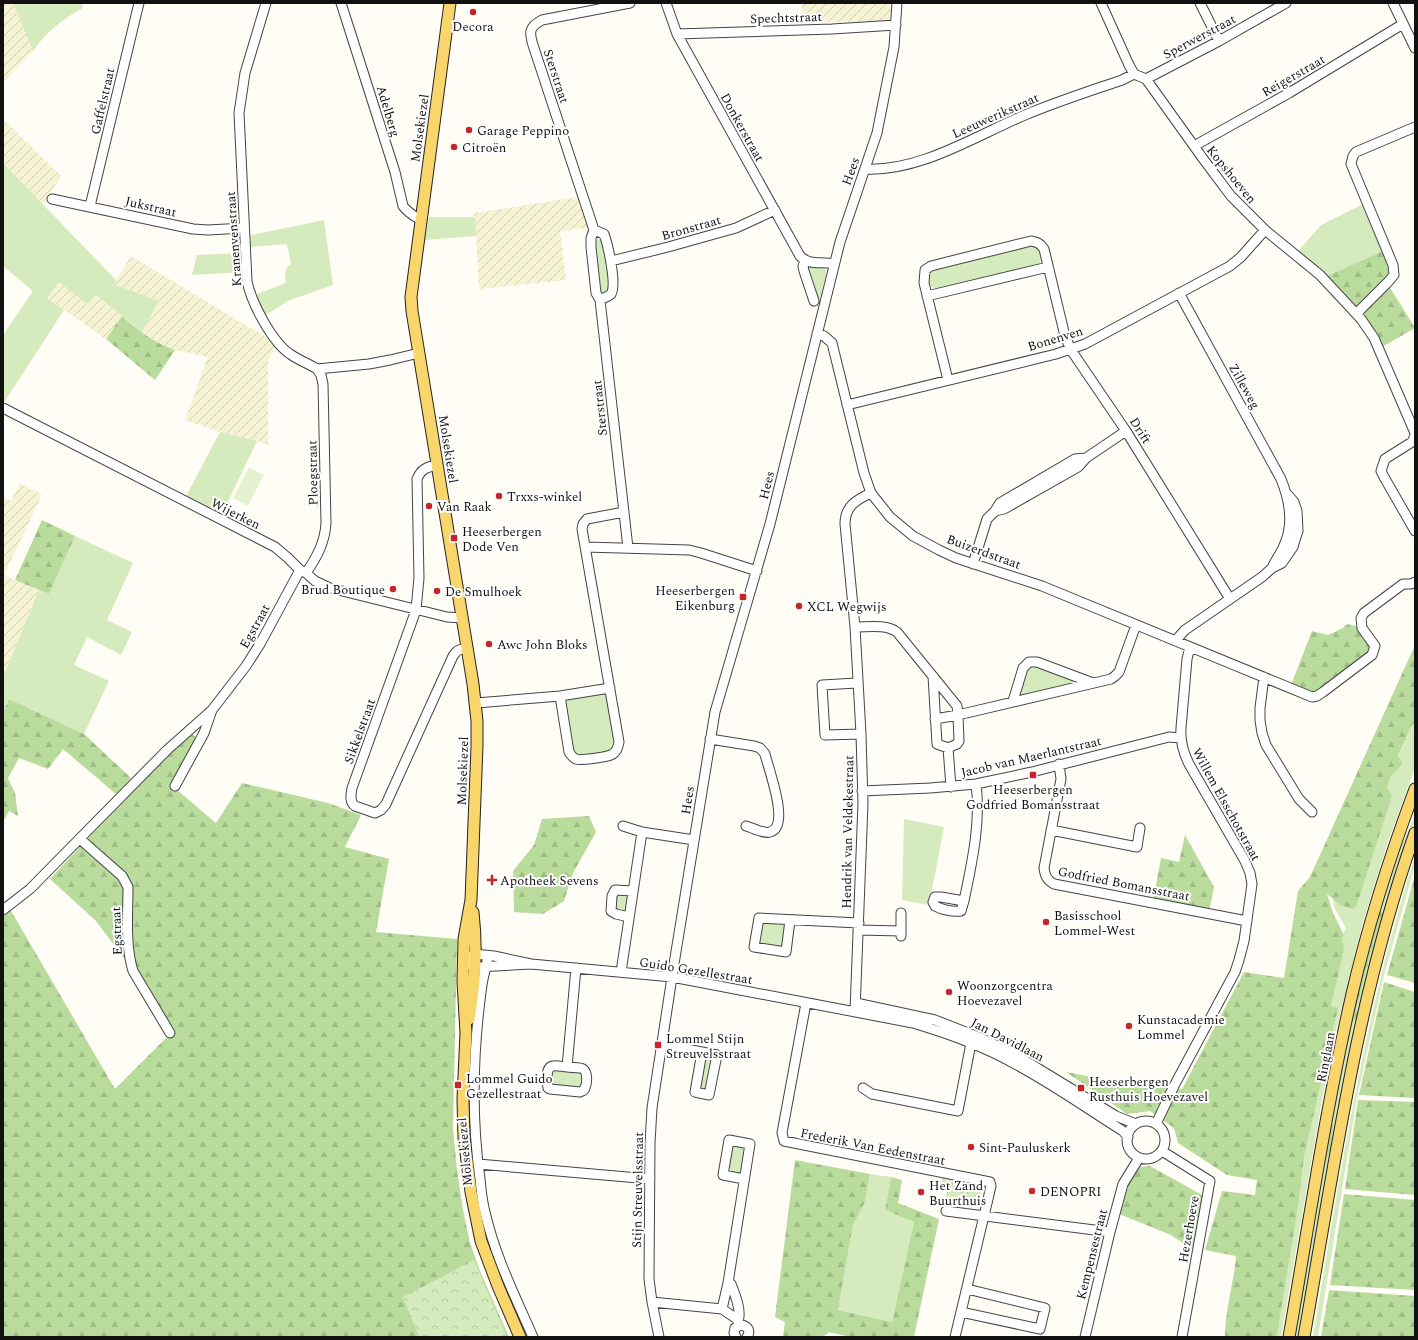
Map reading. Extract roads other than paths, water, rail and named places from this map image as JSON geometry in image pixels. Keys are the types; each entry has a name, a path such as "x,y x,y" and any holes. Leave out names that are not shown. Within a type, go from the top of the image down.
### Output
{"main road":[{"name":"Molsekiezel","path":"450,3 411,297 418,353 476,703 477,734 471,900 474,929 474,967 472,1002 466,1033"},
{"name":"Ringlaan","path":"1289,1337 1335,1073 1352,993 1396,839 1415,789"},
{"path":"1304,1337 1357,1043 1386,924 1415,833"},
{"name":"Molsekiezel","path":"471,900 464,939 463,998 466,1033 463,1126 474,1209 486,1258 520,1337"}],"street":[{"name":"Gaffelstraat","path":"90,206 139,3"},
{"name":"Kranenvenstraat","path":"266,3 245,73 239,113 247,280 252,300 267,326 284,350 290,355 309,363 317,369"},
{"name":"Adelberg","path":"341,3 404,206 406,210 421,220"},
{"name":"Sterstraat","path":"628,548 600,300 596,293 591,247 591,238 594,230 533,46 530,32 535,24 542,20 630,3"},
{"name":"Donkerstraat","path":"666,3 677,34 800,256 805,261 803,266 804,272 814,302"},
{"name":"Hees","path":"672,977 715,712 757,571 834,264 852,204 877,133 894,47 897,3"},
{"path":"1101,3 1128,65 1134,74 1146,79"},
{"path":"1200,3 1219,41"},
{"name":"Sperwerstraat","path":"1146,79 1219,41 1286,3"},
{"path":"1393,3 1415,48"},
{"name":"Reigerstraat","path":"1194,146 1289,93 1403,24"},
{"name":"Spechtstraat","path":"677,34 896,25"},
{"name":"Leeuwerikstraat","path":"865,169 876,170 899,167 933,156 1024,115 1122,80 1134,74"},
{"name":"Kopshoeven","path":"1146,79 1231,196 1265,230 1320,274 1357,313 1374,338 1415,433 1412,442 1384,459 1381,471 1415,531"},
{"path":"1357,313 1394,275 1393,265 1351,164 1353,156 1356,152 1415,127"},
{"name":"Jukstraat","path":"52,199 193,229 208,230 244,228"},
{"name":"Bronstraat","path":"611,261 736,228 775,210"},
{"name":"Sterstraat","path":"594,230 604,234 611,261 613,288 611,293 600,300"},
{"name":"Bonenven","path":"847,405 1071,350 1085,344 1230,266 1265,230"},
{"name":"Drift","path":"948,380 923,278 926,270 931,266 1031,241 1041,244 1044,249 1065,336 1071,350 1126,431 1230,599"},
{"path":"805,261 810,263 825,262 834,264"},
{"path":"927,296 1048,267"},
{"name":"Zilleweg","path":"1176,640 1185,630 1262,577 1272,568 1282,563 1293,547 1298,531 1294,502 1287,494 1281,479 1180,293"},
{"name":"Buizerdstraat","path":"817,333 824,336 832,343 864,473 871,493 890,517 913,536 956,558 1042,586 1312,697 1317,696 1372,655 1375,646 1360,623 1364,613 1403,584 1411,584 1415,582"},
{"path":"317,369 369,364 418,353"},
{"name":"Ploegstraat","path":"303,571 320,549 326,534 323,384 321,375 317,369"},
{"name":"Wijerken","path":"3,408 275,547 315,581 338,590 416,610 447,617 462,618"},
{"path":"973,564 987,519 995,510 1004,509 1078,467 1086,458 1126,431"},
{"name":"Sikkelstraat","path":"437,465 424,468 419,473 417,479 419,578 416,610 352,788 352,804 372,813 381,810 386,804 453,656 457,651 467,647"},
{"name":"Hendrik van Veldekestraat","path":"856,1007 862,791 861,734 855,627 845,535 845,516 856,500 871,493"},
{"path":"560,696 569,752 573,757 577,760 583,760 611,755 617,749 619,742 582,529 583,524 587,519 624,512"},
{"path":"585,547 689,550 757,571"},
{"name":"Egstraat","path":"3,910 30,889 167,750 212,710 246,666 303,571"},
{"path":"935,719 1111,679 1119,672 1136,625"},
{"path":"855,627 879,626 892,628 897,632 933,676 957,706 959,741 957,744 948,748 937,744 933,676"},
{"name":"Willem Elsschotstraat","path":"1156,1124 1174,1086 1235,972 1244,941 1252,890 1250,873 1245,861 1183,751 1180,738 1186,672 1190,647"},
{"path":"1013,702 1023,668 1029,662 1037,662 1093,683"},
{"path":"1264,677 1260,720 1266,745 1299,799 1312,812"},
{"path":"857,683 822,684 825,736 861,734"},
{"path":"476,703 560,696 610,688"},
{"name":"Egstraat","path":"176,786 204,733 212,710"},
{"name":"Jacob van Maerlantstraat","path":"862,791 951,787 976,784 1032,772 1169,737 1180,738"},
{"path":"710,739 754,746 760,748 765,754 780,813 779,821 777,828 772,832 767,833 746,826"},
{"path":"948,748 951,787"},
{"name":"Godfried Bomansstraat","path":"1059,764 1061,779 1044,868 1045,876 1048,881 1054,884 1246,921"},
{"path":"964,901 978,816 976,784"},
{"path":"624,826 642,832 694,840"},
{"path":"1051,830 1137,847 1140,828"},
{"path":"621,972 642,832"},
{"name":"Egstraat","path":"80,839 126,881 128,887 128,946 133,971 170,1033"},
{"path":"629,917 616,914 611,911 611,905 615,890 633,891"},
{"path":"790,920 786,952 754,947 759,918 790,920 858,927 901,934 901,913"},
{"path":"474,954 464,960 474,967"},
{"name":"Guido Gezellestraat","path":"474,954 513,959 531,964"},
{"name":"Molsekiezel","path":"488,955 487,967 482,983 475,1074 474,1107 478,1164 484,1211 493,1241 532,1337"},
{"name":"Guido Gezellestraat","path":"474,967 531,964 672,977 806,1003 856,1007"},
{"path":"567,1067 576,968"},
{"name":"Stijn Streuvelsstraat","path":"659,1337 649,1279 650,1144 652,1108 672,977"},
{"name":"Frederik Van Eedenstraat","path":"806,1003 782,1133 784,1141 990,1182 991,1186 984,1216"},
{"name":"Jan Davidlaan","path":"856,1007 914,1019 935,1020 965,1031 1003,1048 1050,1080 1100,1111 1128,1137"},
{"name":"Jan Davidlaan","path":"914,1019 971,1043 1050,1080"},
{"name":"Jan Davidlaan","path":"863,1088 872,1094 958,1111 971,1043"},
{"path":"662,1044 702,1052"},
{"path":"552,1066 567,1067 585,1070 585,1088 583,1091 580,1092 548,1088 548,1069 552,1066"},
{"name":"Jan Davidlaan","path":"1100,1111 1136,1124"},
{"path":"1146,1122 1156,1124 1160,1127 1165,1136 1162,1151 1158,1155 1149,1159 1139,1158 1133,1154 1130,1149 1128,1143 1129,1132 1136,1124 1146,1122"},
{"path":"722,1309 728,1283 750,1144 729,1140 723,1175 744,1179"},
{"name":"Hezerhoeve","path":"1162,1151 1210,1181 1182,1337"},
{"name":"Kempensestraat","path":"1085,1337 1123,1184 1139,1158"},
{"path":"478,1164 650,1179"},
{"path":"946,1211 1110,1232"},
{"path":"955,1337 984,1216"},
{"path":"728,1283 731,1284 735,1295 739,1315 739,1323 734,1331 736,1337"},
{"path":"961,1312 1040,1329 1045,1308 967,1289"},
{"path":"652,1302 722,1309 729,1313 739,1323 745,1325 749,1334 747,1337"}],"place":[{"name":"Decora","path":"473,12"},
{"name":"Garage Peppino","path":"469,130"},
{"name":"Citroën","path":"454,147"},
{"name":"Trxxs-winkel","path":"499,496"},
{"name":"Van Raak","path":"429,506"},
{"name":"Heeserbergen Dode Ven","path":"454,538"},
{"name":"Brud Boutique","path":"393,589"},
{"name":"De Smulhoek","path":"437,591"},
{"name":"Heeserbergen Eikenburg","path":"743,597"},
{"name":"XCL Wegwijs","path":"799,606"},
{"name":"Awc John Bloks","path":"489,644"},
{"name":"Heeserbergen Godfried Bomansstraat","path":"1033,775"},
{"name":"Apotheek Sevens","path":"492,880"},
{"name":"Basisschool Lommel-West","path":"1046,922"},
{"name":"Woonzorgcentra Hoevezavel","path":"949,992"},
{"name":"Kunstacademie Lommel","path":"1129,1026"},
{"name":"Lommel Stijn Streuvelsstraat","path":"658,1045"},
{"name":"Lommel Guido Gezellestraat","path":"458,1085"},
{"name":"Heeserbergen Rusthuis Hoevezavel","path":"1081,1088"},
{"name":"Sint-Pauluskerk","path":"971,1147"},
{"name":"DENOPRI","path":"1032,1191"},
{"name":"Het Zand Buurthuis","path":"921,1192"}]}
